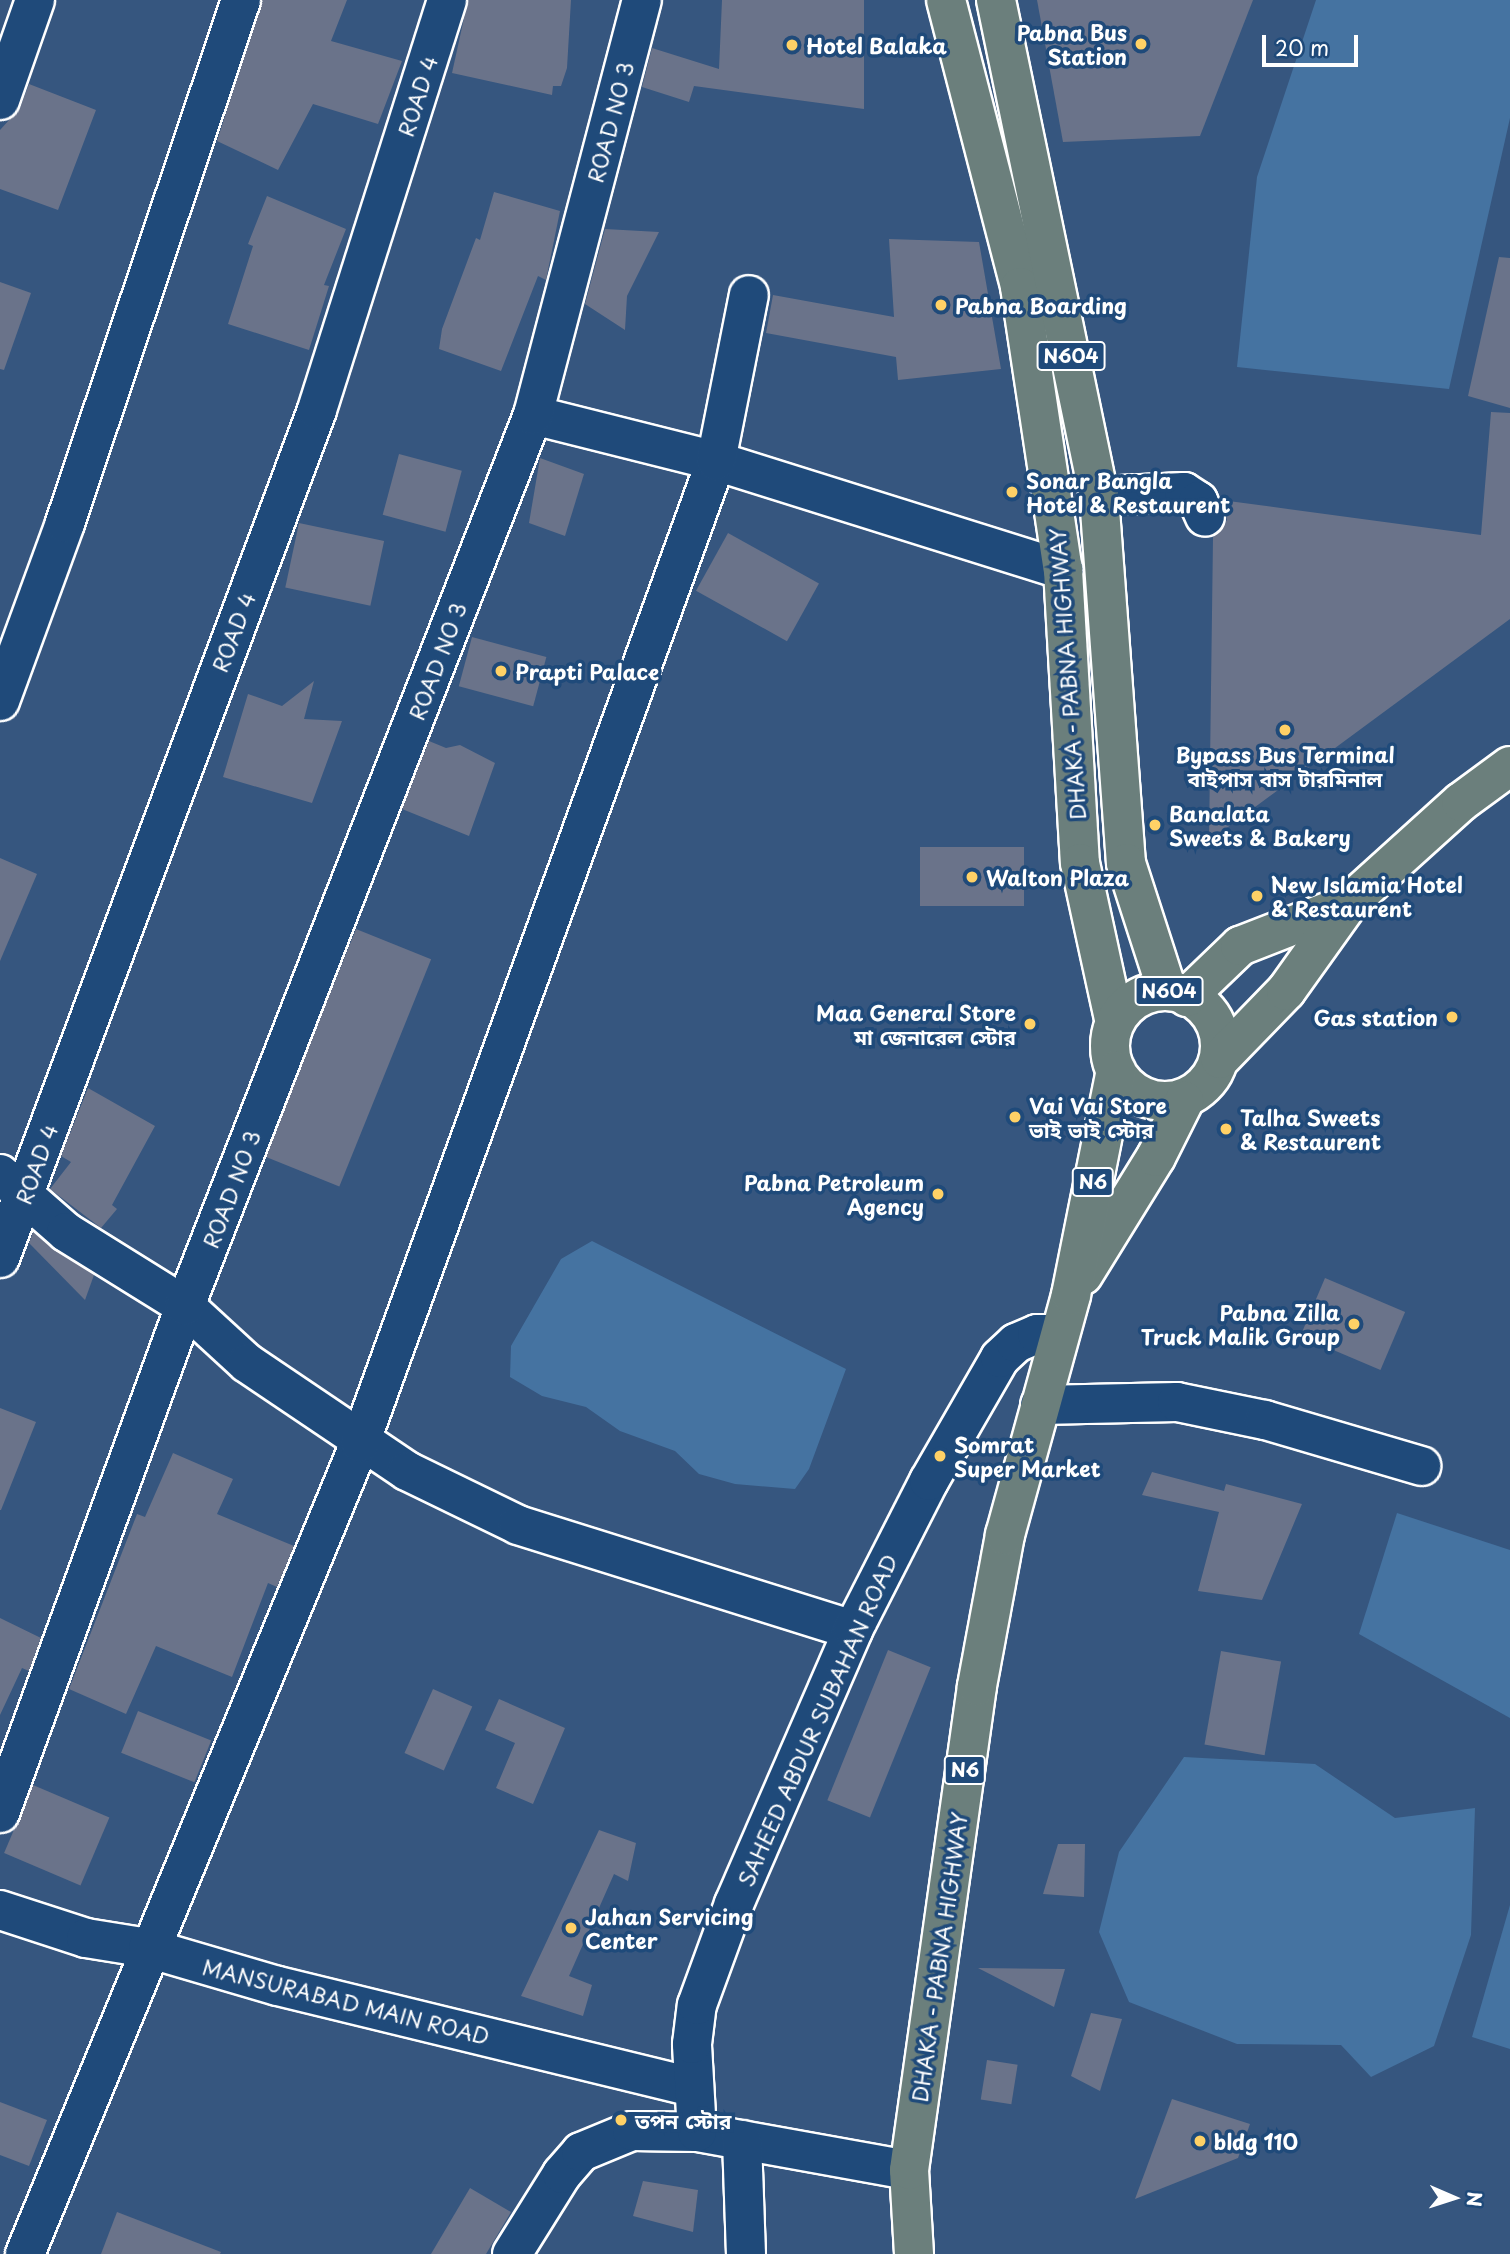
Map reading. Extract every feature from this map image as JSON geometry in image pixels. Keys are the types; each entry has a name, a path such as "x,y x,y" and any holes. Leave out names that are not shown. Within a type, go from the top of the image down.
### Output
{"highway":[{"name":"DHAKA - PABNA HIGHWAY","path":"946,0 1020,287 1063,570 1080,863 1114,1019"},
{"name":"DHAKA - PABNA HIGHWAY","path":"996,0 1099,496 1126,863 1177,994"},
{"path":"992,178 1033,171"},
{"path":"1116,1070 1135,1091 1162,1100 1184,1101 1203,1090 1220,1059 1286,991 1348,904 1461,802 1510,766"},
{"path":"1080,863 1126,863"},
{"name":"N604","path":"1177,994 1240,946 1348,904"},
{"name":"N604","path":"1116,1070 1110,1043 1114,1019 1132,1000 1153,991 1177,994 1213,1020 1221,1042 1220,1059"},
{"name":"DHAKA - PABNA HIGHWAY","path":"914,2254 909,2170 976,1686 1005,1535 1057,1334 1071,1294 1116,1070"},
{"name":"DHAKA - PABNA HIGHWAY","path":"1071,1294 1143,1179 1184,1101"}],"street":[{"path":"0,100 35,0"},
{"path":"0,701 65,523 241,0"},
{"name":"ROAD 4","path":"0,1258 13,1184 317,410 447,0"},
{"name":"ROAD NO 3","path":"0,1812 185,1306 533,415 642,0"},
{"path":"25,2254 148,1948 360,1443 716,461 749,295"},
{"path":"533,415 716,461 1063,570"},
{"path":"1099,496 1184,492 1198,501 1205,517"},
{"path":"13,1184 66,1232 185,1306 247,1363 360,1443 407,1471 518,1525 853,1630"},
{"name":"SAHEED ABDUR SUBAHAN ROAD","path":"697,2132 694,2087 697,2004 734,1904 853,1630 929,1481 1000,1358 1016,1343 1037,1334 1057,1334"},
{"path":"1040,1405 1177,1402 1265,1420 1421,1466"},
{"name":"MANSURABAD MAIN ROAD","path":"0,1910 86,1938 148,1948 278,1986 694,2087"},
{"path":"512,2254 562,2174 581,2152 632,2131 697,2132 909,2170"},
{"path":"742,2140 746,2254"}],"shaded area":[{"path":"0,0 1510,0 1510,2254 0,2254"},
{"path":"1316,0 1510,0 1510,118 1449,389 1237,367 1257,177"},
{"path":"592,1241 846,1369 809,1469 795,1489 735,1484 699,1474 675,1451 620,1431 586,1407 542,1396 510,1377 511,1346 561,1259"},
{"path":"1397,1513 1510,1550 1510,1718 1359,1634"},
{"path":"1184,1757 1315,1764 1395,1818 1475,1808 1471,1935 1434,2046 1371,2077 1341,2045 1237,2044 1129,2002 1099,1932 1119,1852"},
{"path":"1510,1905 1510,2049 1472,2037"}],"building":[{"path":"262,0 347,0 331,41 402,61 378,124 313,104 278,170 217,141"},
{"path":"468,0 571,0 567,68 561,86 553,86 552,95 452,73"},
{"name":"Hotel Balaka","path":"722,0 864,0 864,109 694,86 689,102 642,87 652,48 719,69"},
{"name":"Pabna Bus Station","path":"1037,0 1253,0 1200,136 1063,142"},
{"path":"29,84 96,110 58,210 0,189 0,130 20,108"},
{"path":"494,192 560,211 546,280 538,276 501,371 439,349 442,329 476,238 480,240"},
{"path":"267,196 346,229 324,285 329,286 309,350 228,324 253,246 248,244"},
{"path":"605,229 659,232 627,296 625,330 585,304"},
{"name":"Pabna Boarding","path":"889,239 979,242 1001,369 898,380 896,357 766,333 773,295 894,317"},
{"path":"1499,257 1510,258 1510,408 1468,396"},
{"path":"0,282 31,293 4,370 0,369"},
{"name":"Bypass Bus Terminal বাইপাস বাস টারমিনাল","path":"1491,412 1510,413 1510,619 1209,841 1213,537 1227,520 1221,500 1481,535"},
{"path":"399,454 462,471 445,532 383,515"},
{"path":"540,458 584,474 565,536 529,523"},
{"path":"299,523 384,541 370,606 285,588"},
{"path":"728,533 819,583 787,641 696,591"},
{"name":"Prapti Palace","path":"472,637 546,657 533,706 459,686"},
{"path":"314,681 304,719 342,721 312,803 223,777 248,694 282,706"},
{"path":"429,741 446,748 460,745 495,763 469,836 402,809"},
{"name":"Walton Plaza","path":"920,847 1024,847 1024,906 920,906"},
{"path":"0,858 37,874 0,961"},
{"path":"356,929 431,959 339,1187 264,1156"},
{"path":"88,1088 155,1126 112,1205 117,1209 101,1228 50,1189 71,1162 61,1156"},
{"path":"33,1232 94,1275 85,1300 29,1243"},
{"name":"Pabna Zilla Truck Malik Group","path":"1325,1278 1405,1312 1380,1370 1300,1336"},
{"path":"0,1408 36,1422 1,1510 0,1510"},
{"path":"173,1453 233,1479 217,1514 294,1546 277,1587 268,1583 232,1677 156,1646 126,1714 69,1689 137,1514 145,1517"},
{"path":"1152,1472 1224,1491 1226,1484 1302,1504 1262,1600 1198,1591 1219,1512 1142,1495"},
{"path":"0,1618 41,1638 29,1671 22,1668 0,1715"},
{"path":"888,1650 931,1667 870,1817 827,1800"},
{"path":"1221,1651 1281,1662 1265,1755 1205,1745"},
{"path":"433,1689 472,1706 444,1770 405,1753"},
{"path":"499,1699 565,1728 533,1804 496,1788 515,1743 485,1730"},
{"path":"138,1711 211,1741 194,1782 121,1753"},
{"path":"33,1785 109,1817 80,1886 4,1853"},
{"name":"Jahan Servicing Center","path":"599,1830 636,1843 628,1881 614,1874 569,1976 592,1985 583,2016 521,1996"},
{"path":"1058,1844 1085,1844 1084,1897 1043,1894"},
{"path":"978,1968 1065,1969 1054,2007"},
{"path":"1091,2013 1122,2019 1100,2091 1071,2076"},
{"path":"987,2060 1018,2065 1011,2104 981,2100"},
{"name":"bldg 110","path":"1172,2099 1250,2124 1238,2158 1135,2199"},
{"path":"0,2102 47,2120 29,2166 0,2155"},
{"path":"643,2181 698,2190 693,2232 633,2216"},
{"path":"470,2188 511,2212 486,2254 431,2254"},
{"path":"117,2212 221,2252 101,2254"}],"place":[{"name":"Pabna Bus Station","path":"1141,44"},
{"name":"Hotel Balaka","path":"792,45"},
{"name":"Pabna Boarding","path":"941,305"},
{"name":"Sonar Bangla Hotel & Restaurent","path":"1012,492"},
{"name":"Prapti Palace","path":"501,671"},
{"name":"Bypass Bus Terminal বাইপাস বাস টারমিনাল","path":"1285,730"},
{"name":"Banalata Sweets & Bakery","path":"1155,825"},
{"name":"Walton Plaza","path":"972,877"},
{"name":"New Islamia Hotel & Restaurent","path":"1257,896"},
{"name":"Gas station","path":"1452,1017"},
{"name":"Maa General Store মা জেনারেল স্টোর","path":"1030,1024"},
{"name":"Vai Vai Store ভাই ভাই স্টোর","path":"1015,1117"},
{"name":"Talha Sweets & Restaurent","path":"1226,1129"},
{"name":"Pabna Petroleum Agency","path":"938,1194"},
{"name":"Pabna Zilla Truck Malik Group","path":"1354,1324"},
{"name":"Somrat Super Market","path":"940,1456"},
{"name":"Jahan Servicing Center","path":"571,1928"},
{"name":"তপন স্টোর","path":"621,2120"},
{"name":"bldg 110","path":"1200,2141"}]}
